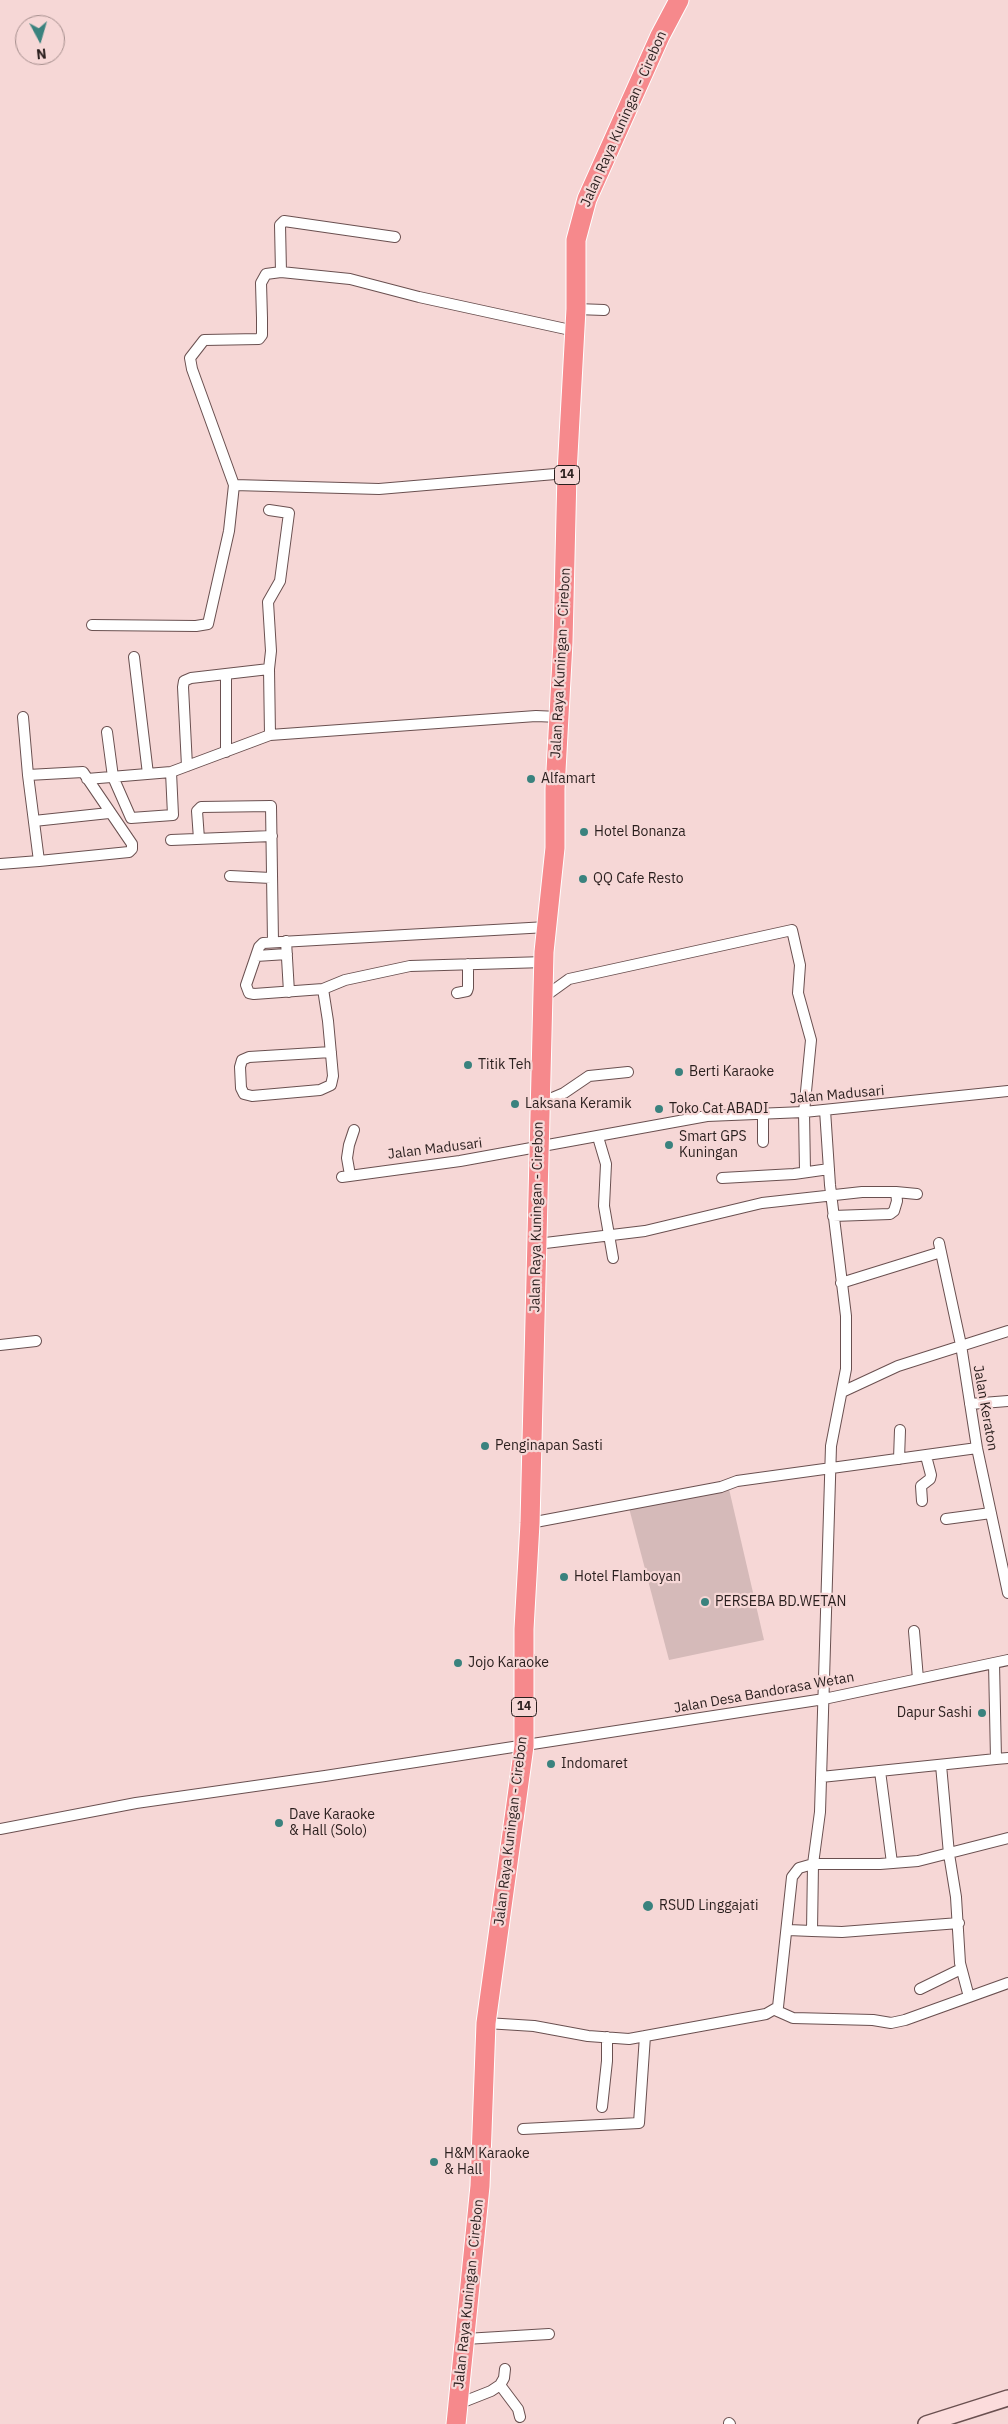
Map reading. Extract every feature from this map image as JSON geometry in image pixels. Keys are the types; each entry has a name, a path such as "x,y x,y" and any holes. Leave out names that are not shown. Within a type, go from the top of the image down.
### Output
{"highway":[{"name":"Jalan Raya Kuningan - Cirebon","path":"456,2424 480,2186 486,2023 524,1746 524,1629 530,1523 538,1148 544,979 555,848 555,789 567,473 576,309 576,240 580,217 640,79 679,0"}],"street":[{"path":"281,272 280,225 284,221 394,237"},
{"path":"92,625 207,625 229,531 234,485 192,369 190,358 204,340 258,338 262,335 262,278 266,274 281,272 350,279 419,297 574,331"},
{"path":"576,309 604,310"},
{"path":"234,485 379,489 567,473"},
{"path":"269,510 289,513 280,581 268,602 271,651 269,669 270,735"},
{"path":"134,656 148,774"},
{"path":"187,766 184,681 191,678 269,669"},
{"path":"226,675 226,752"},
{"path":"23,716 28,775 39,861"},
{"path":"87,779 171,772 270,735 536,716 559,717"},
{"path":"107,732 113,777 131,818 173,815 171,772"},
{"path":"0,864 129,852 132,849 132,844 109,814 83,772 28,775"},
{"path":"199,839 199,809 267,804 273,808 271,878 273,942"},
{"path":"34,821 109,814"},
{"path":"171,840 272,836"},
{"path":"230,876 271,878"},
{"path":"547,927 273,942 259,947 246,985 249,993 324,989 345,980 410,966 468,964 544,979 568,979 792,930 800,965 798,993 811,1040 804,1112 805,1172"},
{"path":"286,941 289,992"},
{"path":"256,956 287,954"},
{"path":"457,993 467,991 468,964"},
{"path":"324,989 331,1052 333,1082 320,1090 252,1096 244,1094 241,1088 240,1067 242,1060 249,1057 331,1052"},
{"path":"540,1103 564,1093 589,1076 628,1072"},
{"name":"Jalan Madusari","path":"354,1130 349,1145 346,1176 460,1161 707,1116 804,1112 1008,1091"},
{"path":"812,1931 813,1864 821,1777 831,1446 846,1368 846,1334 831,1195 825,1110"},
{"path":"763,1114 763,1142"},
{"path":"598,1137 606,1164 604,1206 613,1258"},
{"path":"722,1178 829,1169"},
{"path":"537,1244 645,1231 762,1203 831,1195 896,1192 917,1194"},
{"path":"833,1216 890,1214 894,1211 897,1201 896,1192"},
{"name":"Jalan Keraton","path":"841,1282 940,1248 961,1345 977,1448 1008,1593"},
{"path":"842,1392 898,1366 1008,1331"},
{"path":"0,1345 36,1341"},
{"path":"970,1404 1008,1401"},
{"path":"899,1460 900,1430"},
{"path":"530,1523 721,1487 737,1481 977,1448"},
{"path":"922,1501 921,1486 931,1475 926,1456"},
{"path":"946,1519 991,1513"},
{"path":"914,1631 918,1679"},
{"name":"Jalan Desa Bandorasa Wetan","path":"0,1829 136,1803 524,1746 824,1699 1008,1660"},
{"path":"994,1663 996,1759"},
{"path":"821,1777 1008,1758"},
{"path":"941,1765 949,1854 959,1923 961,1969 969,1997"},
{"path":"880,1771 892,1863"},
{"path":"486,2023 534,2026 629,2039 766,2014 776,2010 778,2007 788,1930 792,1877 799,1868 813,1864 892,1863 949,1854 1008,1838"},
{"path":"788,1930 842,1932 959,1923"},
{"path":"920,1989 961,1969"},
{"path":"776,2010 793,2018 873,2020 891,2023 905,2020 1008,1983"},
{"path":"523,2129 639,2123 645,2036"},
{"path":"602,2108 607,2061 607,2037"},
{"path":"465,2338 549,2334"},
{"path":"458,2404 491,2391 500,2385 504,2378 505,2370"},
{"path":"500,2385 518,2409 520,2417"},
{"path":"926,2424 1008,2398"}],"shaded area":[{"name":"PERSEBA BD.WETAN","path":"729,1489 764,1640 669,1660 629,1508"}],"place":[{"name":"Alfamart","path":"531,779"},
{"name":"Hotel Bonanza","path":"584,832"},
{"name":"QQ Cafe Resto","path":"583,879"},
{"name":"Titik Teh","path":"468,1065"},
{"name":"Berti Karaoke","path":"679,1072"},
{"name":"Laksana Keramik","path":"515,1104"},
{"name":"Toko Cat ABADI","path":"659,1109"},
{"name":"Smart GPS Kuningan","path":"669,1145"},
{"name":"Penginapan Sasti","path":"485,1446"},
{"name":"Hotel Flamboyan","path":"564,1577"},
{"name":"PERSEBA BD.WETAN","path":"705,1602"},
{"name":"Jojo Karaoke","path":"458,1663"},
{"name":"Dapur Sashi","path":"982,1713"},
{"name":"Indomaret","path":"551,1764"},
{"name":"Dave Karaoke & Hall (Solo)","path":"279,1823"},
{"name":"RSUD Linggajati","path":"648,1906"},
{"name":"H&M Karaoke & Hall","path":"434,2162"}]}
